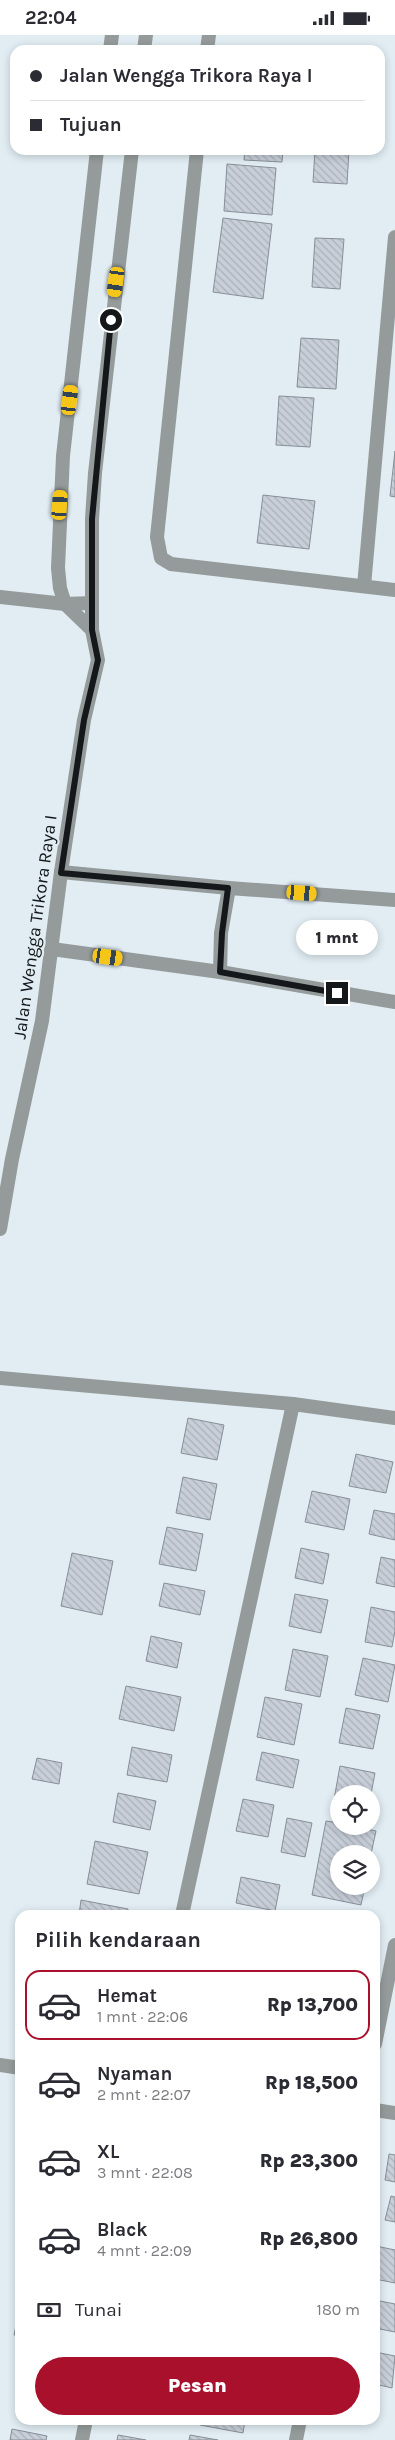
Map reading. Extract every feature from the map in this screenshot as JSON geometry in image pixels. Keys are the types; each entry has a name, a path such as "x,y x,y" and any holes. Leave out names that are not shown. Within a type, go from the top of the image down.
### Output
{"street":[{"path":"92,630 65,604 60,588 58,568 63,456 96,155"},
{"name":"Jalan Wengga Trikora Raya I","path":"0,1229 12,1159 42,1021 61,873 84,720 98,660 92,630 92,519 95,473 131,155"},
{"path":"196,155 157,537 161,558 171,563 395,590"},
{"path":"364,586 395,237"},
{"path":"0,597 65,604 92,603"},
{"path":"61,873 395,900"},
{"path":"220,972 222,933 228,888"},
{"path":"52,949 220,972 395,1002"},
{"path":"0,1378 293,1404 395,1418"},
{"path":"183,1910 293,1404"},
{"path":"380,2019 395,1945"},
{"path":"0,2065 15,2067"},
{"path":"380,2110 395,2113"},
{"path":"82,2440 85,2425"},
{"path":"296,2440 299,2425"}],"building":[{"path":"244,155 283,155 282,162 244,160"},
{"path":"315,155 349,155 347,184 313,182"},
{"path":"227,164 276,168 272,215 224,211"},
{"path":"223,218 272,224 263,299 213,292"},
{"path":"315,238 344,239 340,289 312,287"},
{"path":"301,338 339,340 336,389 297,387"},
{"path":"279,396 314,398 310,447 276,445"},
{"path":"395,451 395,497 390,496"},
{"path":"263,495 315,501 309,549 257,543"},
{"path":"188,1418 224,1425 217,1460 181,1453"},
{"path":"356,1454 393,1462 386,1493 349,1486"},
{"path":"183,1477 217,1484 210,1520 176,1513"},
{"path":"312,1491 350,1499 344,1530 305,1522"},
{"path":"374,1510 395,1514 395,1540 369,1534"},
{"path":"167,1527 203,1534 196,1571 159,1564"},
{"path":"301,1548 329,1554 323,1584 295,1578"},
{"path":"72,1553 113,1561 102,1615 61,1606"},
{"path":"381,1557 395,1560 395,1587 376,1583"},
{"path":"164,1583 205,1591 200,1615 159,1606"},
{"path":"295,1594 328,1600 321,1633 289,1626"},
{"path":"371,1607 395,1612 395,1631 392,1647 365,1642"},
{"path":"151,1636 182,1643 177,1668 146,1661"},
{"path":"293,1649 328,1656 320,1697 285,1690"},
{"path":"363,1658 395,1665 388,1702 355,1695"},
{"path":"126,1686 181,1697 174,1731 119,1719"},
{"path":"265,1697 302,1704 294,1745 257,1737"},
{"path":"346,1708 380,1715 373,1749 339,1743"},
{"path":"132,1747 172,1755 167,1782 127,1775"},
{"path":"262,1752 299,1760 293,1788 256,1780"},
{"path":"37,1758 62,1763 59,1784 32,1779"},
{"path":"340,1766 375,1773 373,1785 337,1785"},
{"path":"118,1793 156,1801 150,1830 113,1822"},
{"path":"243,1799 274,1805 268,1837 236,1831"},
{"path":"287,1818 312,1823 305,1857 281,1852"},
{"path":"326,1821 330,1822 330,1835 375,1835 373,1845 330,1845 330,1895 363,1895 361,1905 312,1895"},
{"path":"95,1841 148,1852 139,1894 87,1884"},
{"path":"241,1877 280,1885 275,1910 236,1903"},
{"path":"81,1900 128,1909 128,1910 80,1910"},
{"path":"389,2154 395,2155 395,2182 385,2180"},
{"path":"391,2196 395,2197 395,2222 385,2220"},
{"path":"380,2247 395,2250 395,2283 380,2280"},
{"path":"380,2301 395,2304 395,2332 380,2329"},
{"path":"380,2353 395,2356 392,2388 380,2385"},
{"path":"200,2425 244,2425 243,2433"},
{"path":"12,2429 47,2436 46,2440 10,2440"},
{"path":"118,2435 146,2440 117,2440"},
{"path":"190,2435 218,2440 189,2440"}],"route":[{"path":"111,320 107,379 95,473 92,519 92,630 97,647 98,660 84,720 61,873 228,888 222,933 220,972 337,993"}]}
